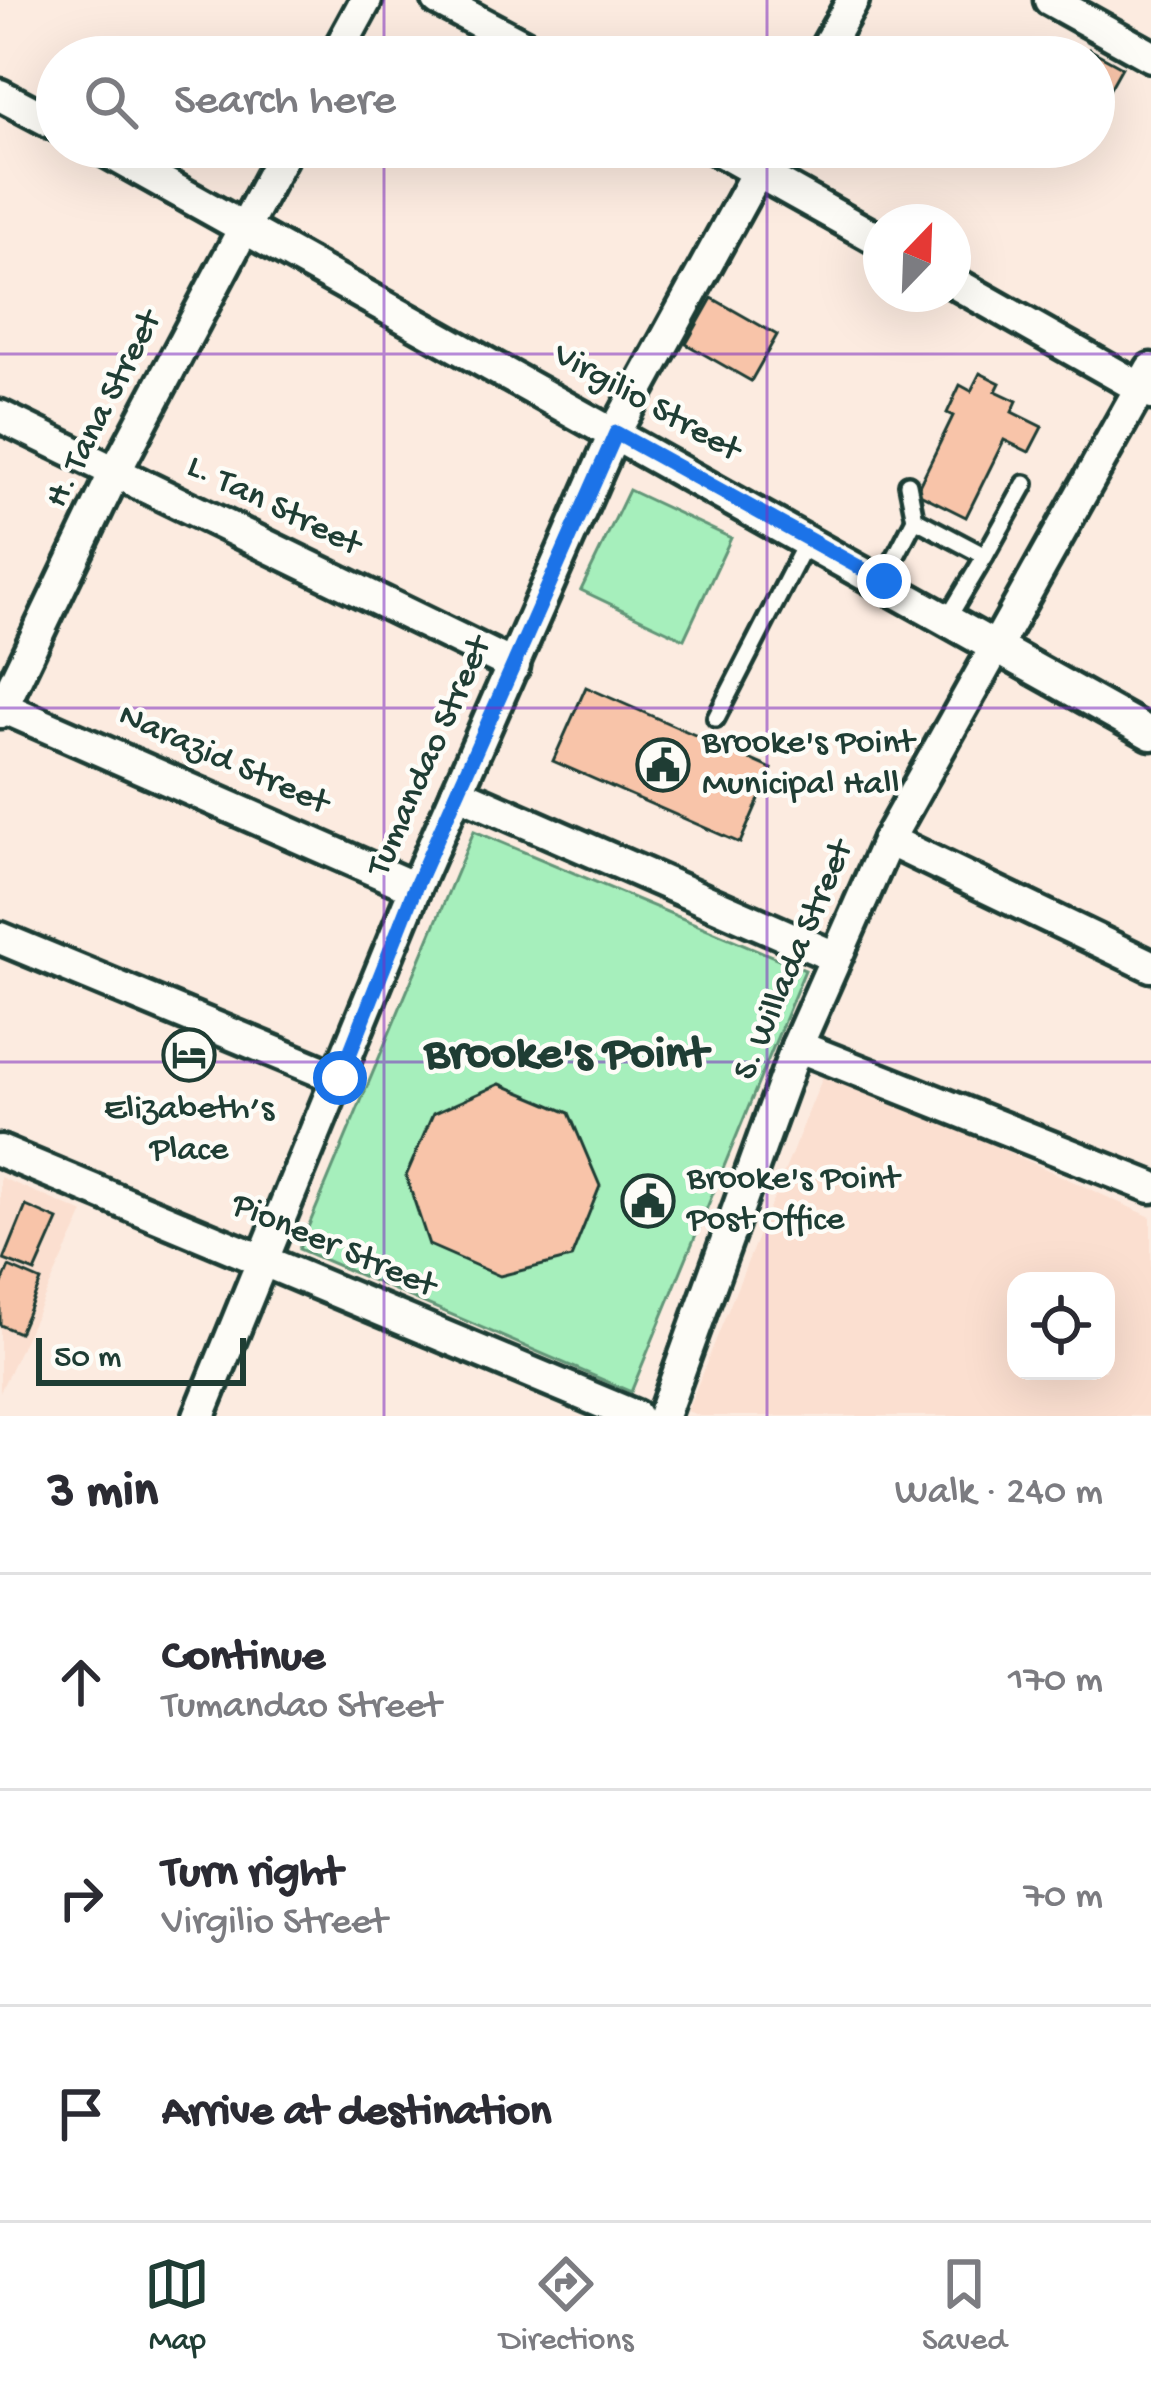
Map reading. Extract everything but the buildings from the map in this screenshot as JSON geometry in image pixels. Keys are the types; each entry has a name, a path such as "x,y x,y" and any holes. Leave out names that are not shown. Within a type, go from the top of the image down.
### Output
{"street":[{"path":"346,36 366,0"},
{"path":"438,0 506,36"},
{"path":"833,36 853,0"},
{"path":"1050,0 1115,36"},
{"path":"1115,36 1151,56"},
{"path":"0,94 36,114"},
{"name":"Virgilio Street","path":"139,168 1151,734"},
{"name":"H. Tana Street","path":"1,708 114,474 275,168"},
{"name":"Tumandao Street","path":"200,1416 415,888 616,433 760,168"},
{"path":"778,168 863,228"},
{"path":"971,291 1148,383"},
{"name":"S. Willada Street","path":"663,1416 797,1046 889,840 994,644 1148,383"},
{"name":"L. Tan Street","path":"0,416 514,666"},
{"name":"Narazid Street","path":"1,708 415,888"},
{"path":"457,792 835,957"},
{"path":"889,840 1151,966"},
{"path":"0,938 340,1078"},
{"path":"797,1046 1151,1187"},
{"name":"Pioneer Street","path":"0,1151 635,1416"}],"lane":[{"path":"884,581 915,519 908,484"},
{"path":"948,618 1025,484"},
{"path":"915,519 985,556"},
{"path":"716,718 808,539"}],"shaded area":[{"path":"826,1069 1151,1217 1151,1416 700,1416 687,1411"},
{"path":"0,1177 84,1213 0,1392"}],"green space":[{"path":"629,490 731,538 684,639 581,590"},
{"path":"474,831 805,970 631,1392 299,1249"}],"place":[{"name":"Brooke's Point Municipal Hall","path":"663,765"},
{"name":"Elizabeth’s Place","path":"189,1055"},
{"name":"Brooke's Point Post Office","path":"648,1201"}],"district":[{"name":"Brooke's Point","path":"566,1056"}],"route":[{"path":"340,1078 415,888 616,433 884,581"}]}
